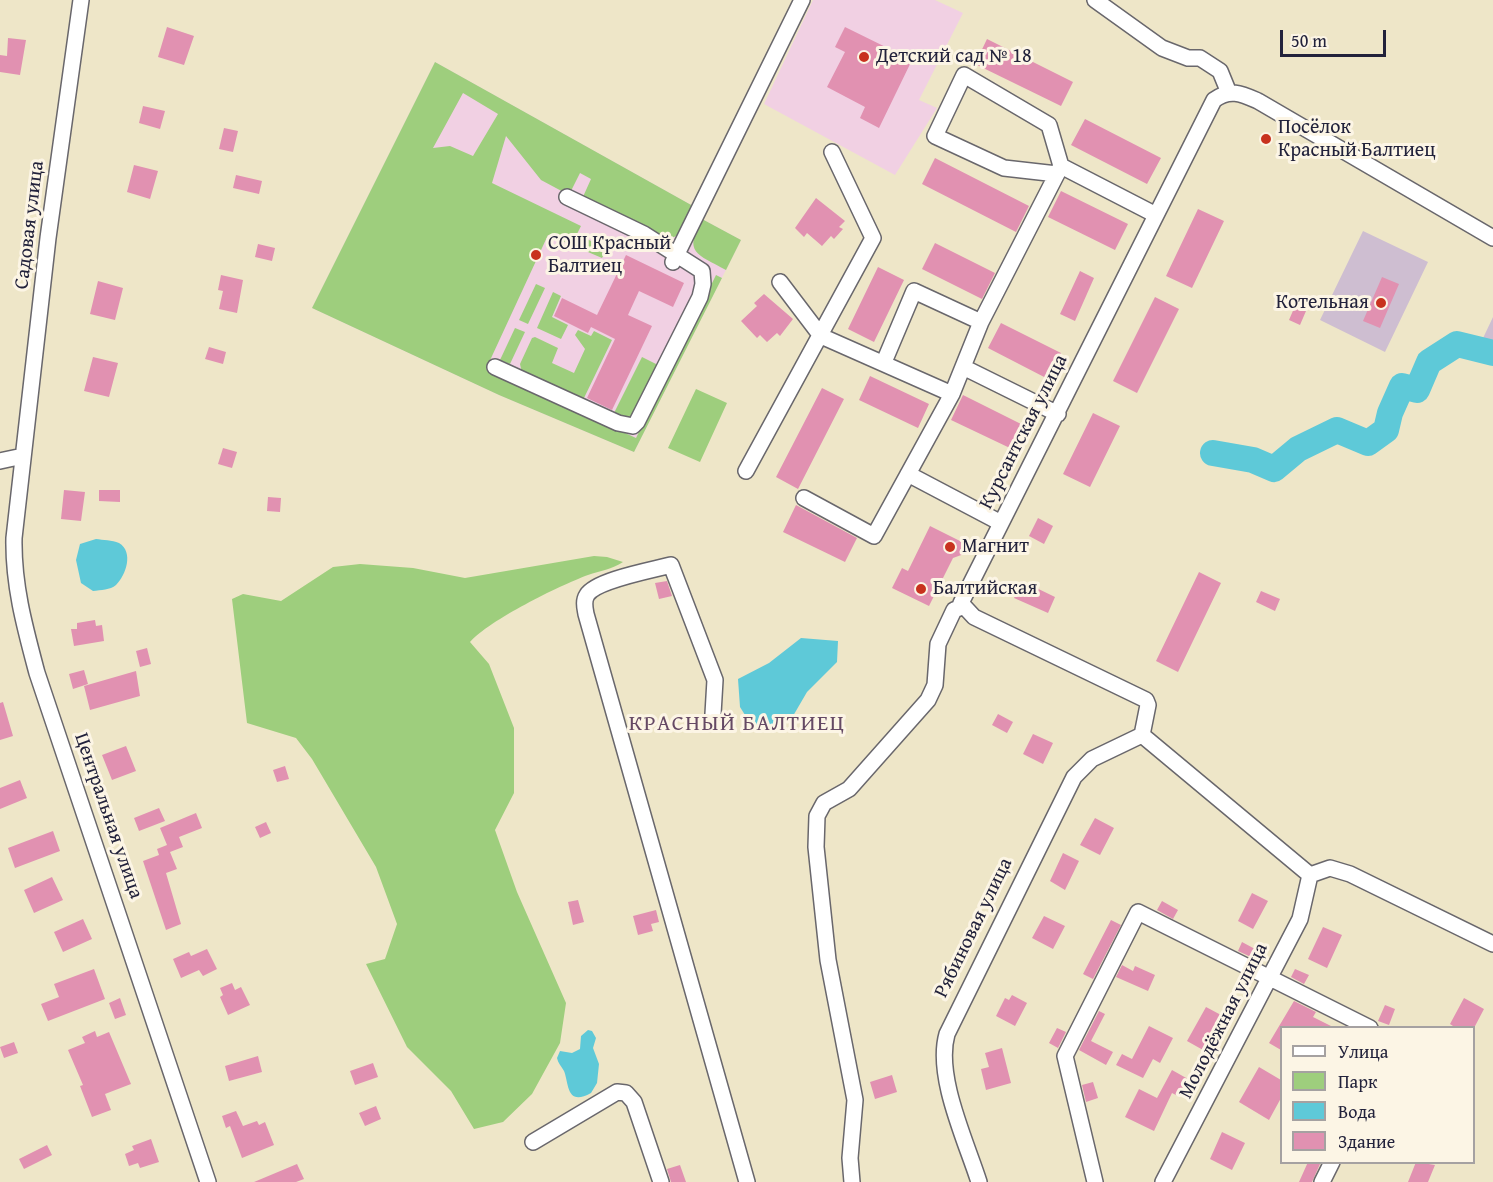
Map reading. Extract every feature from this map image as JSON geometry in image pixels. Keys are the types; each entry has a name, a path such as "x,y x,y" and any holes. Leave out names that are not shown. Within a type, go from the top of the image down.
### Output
{"street":[{"name":"Садовая улица","path":"23,456 48,238 81,0"},
{"path":"675,259 802,0"},
{"path":"1095,0 1162,48 1188,58 1200,58 1220,71 1225,94 1238,92 1258,101 1493,238"},
{"path":"804,498 874,536 952,393 981,322 1059,170 1049,125 964,75 935,136 1004,168 1059,170 1156,215"},
{"name":"Курсантская улица","path":"852,1182 850,1158 855,1100 828,960 816,847 817,816 824,803 849,789 928,700 935,685 938,644 954,610 962,607 962,597 1058,414 1208,109 1225,94"},
{"path":"746,471 873,238 832,152"},
{"path":"495,367 618,423 633,426 700,297 703,284 702,270 675,259 644,234 567,197"},
{"path":"780,282 821,336 952,393"},
{"path":"884,362 914,291 981,322"},
{"path":"963,367 1058,414"},
{"path":"0,461 23,456"},
{"name":"Центральная улица","path":"23,456 13,563 23,624 208,1182"},
{"path":"908,474 1001,523"},
{"path":"713,714 716,680 671,565 600,584 587,594 584,602 586,614 747,1182"},
{"path":"962,607 974,617 1146,700 1148,705 1142,735 1310,874 1330,868 1350,874 1493,944"},
{"name":"Рябиновая улица","path":"979,1182 946,1079 944,1042 1074,777 1092,759 1142,735"},
{"name":"Молодёжная улица","path":"1163,1182 1300,919 1310,874"},
{"path":"1095,1182 1065,1056 1138,912 1366,1026"},
{"path":"533,1142 617,1092 626,1093 634,1102 661,1182"},
{"path":"1322,1182 1331,1164"}],"shaded area":[{"name":"Детский сад № 18","path":"813,0 935,0 963,13 919,100 937,108 895,175 764,104"},
{"name":"СОШ Красный Балтиец","path":"435,62 693,206 702,219 741,240 634,452 499,395 312,308"},
{"path":"1363,231 1428,262 1385,352 1320,320"},
{"path":"1493,317 1493,361 1476,353"}],"green space":[{"path":"435,62 693,206 681,232 672,238 666,238 582,199 591,179 580,173 569,195 541,180 506,136 492,183 581,226 577,234 597,244 597,250 605,253 602,258 548,235 486,369 636,438 716,275 722,278 634,452 499,395 312,308","holes":["463,93 498,114 473,156 450,146 433,148"]},
{"path":"702,219 741,240 726,270 696,251 694,239"},
{"path":"536,284 545,288 528,324 519,320"},
{"path":"553,292 561,296 552,317 568,325 561,339 537,328"},
{"path":"515,328 525,332 510,364 500,360"},
{"path":"578,330 591,336 594,331 612,340 584,398 614,413 642,357 658,365 633,415 623,419 522,373 520,364 532,338 535,337 558,348 552,363 574,373 585,349 575,335"},
{"path":"696,389 727,403 700,462 668,448"},
{"path":"594,556 623,562 575,580 525,604 470,642 489,664 514,728 514,793 495,830 517,892 566,1003 560,1043 532,1094 503,1122 474,1129 451,1091 407,1047 366,964 385,959 397,924 376,867 312,759 296,738 247,723 232,599 243,594 281,601 333,567 360,564 413,568 465,578"}],"water":[{"path":"96,539 119,543 124,547 127,564 116,585 108,589 93,591 81,583 76,560 80,544"},
{"path":"801,638 838,641 837,662 807,692 793,716 770,729 750,723 740,707 738,679 769,663"},
{"path":"588,1030 592,1031 596,1038 593,1048 599,1064 597,1083 591,1093 577,1097 570,1092 564,1071 557,1058 560,1051 572,1053 580,1049 581,1036"}],"building":[{"path":"167,27 194,36 184,65 158,57"},
{"path":"845,27 912,60 879,128 860,118 865,107 827,87 845,52 835,47"},
{"path":"8,38 26,40 20,75 0,72 0,55 7,56"},
{"path":"987,39 1073,82 1061,106 975,64"},
{"path":"143,106 165,111 160,129 139,123"},
{"path":"1085,119 1161,158 1147,184 1071,145"},
{"path":"224,128 238,131 233,152 219,149"},
{"path":"935,158 1029,206 1016,232 922,184"},
{"path":"134,165 158,171 150,199 127,192"},
{"path":"236,175 262,181 259,194 233,188"},
{"path":"1061,191 1128,224 1115,250 1048,217"},
{"path":"816,198 845,221 839,227 843,229 834,239 831,236 822,246 807,233 804,237 795,228"},
{"path":"1198,209 1224,221 1192,288 1166,276"},
{"path":"935,243 995,273 982,299 922,269"},
{"path":"258,244 275,248 272,261 255,257"},
{"path":"626,255 684,283 673,307 639,291 628,315 652,326 612,410 587,398 615,339 591,327 588,333 554,316 562,298 597,315"},
{"path":"878,267 904,280 874,342 848,329"},
{"path":"1080,271 1094,278 1075,321 1060,314"},
{"path":"221,275 243,280 237,313 219,309 223,291 218,290"},
{"name":"Котельная","path":"1382,277 1399,284 1380,328 1363,321"},
{"path":"98,281 123,288 115,320 90,314"},
{"path":"764,294 793,319 780,336 777,333 767,342 760,335 757,338 741,321 757,306 754,303"},
{"path":"1155,297 1179,309 1137,393 1113,381"},
{"path":"1295,306 1306,311 1300,325 1289,320"},
{"path":"1001,323 1061,353 1048,379 988,348"},
{"path":"209,347 226,352 223,364 205,359"},
{"path":"93,357 118,363 109,397 84,391"},
{"path":"870,376 929,404 918,428 859,400"},
{"path":"822,388 844,399 798,489 776,477"},
{"path":"963,395 1023,425 1012,449 951,420"},
{"path":"1093,413 1120,426 1090,487 1063,474"},
{"path":"223,448 237,452 232,468 218,464"},
{"path":"64,490 85,492 81,521 61,519"},
{"path":"99,490 120,490 120,502 99,501"},
{"path":"268,497 281,498 280,512 267,511"},
{"path":"796,505 857,538 845,562 783,532"},
{"path":"1038,518 1053,526 1044,544 1029,536"},
{"path":"930,526 962,542 965,547 964,554 953,558 929,606 892,588 902,568 908,571"},
{"path":"1199,572 1221,583 1178,672 1156,661"},
{"path":"667,581 672,596 659,599 655,583"},
{"path":"1022,581 1055,597 1048,613 1014,598"},
{"path":"1261,591 1280,599 1275,611 1256,602"},
{"path":"95,620 96,626 102,625 104,641 74,646 71,629 77,629 77,623"},
{"path":"147,648 151,664 140,667 136,651"},
{"path":"84,670 88,684 73,689 69,674"},
{"path":"136,671 140,696 90,710 84,686"},
{"path":"3,702 13,736 0,740 0,703"},
{"path":"998,714 1013,722 1007,733 992,725"},
{"path":"1033,734 1053,743 1043,764 1023,754"},
{"path":"126,746 136,771 112,780 102,755"},
{"path":"285,766 289,779 277,782 273,770"},
{"path":"20,780 27,798 0,809 0,788"},
{"path":"159,808 165,821 139,831 134,818"},
{"path":"196,813 202,828 179,837 183,847 170,852 177,869 166,873 181,924 166,930 143,861 159,855 157,849 167,845 160,828"},
{"path":"1095,818 1114,828 1100,855 1080,845"},
{"path":"266,822 271,833 260,838 255,827"},
{"path":"53,831 60,851 15,868 8,848"},
{"path":"1063,853 1079,861 1065,890 1050,881"},
{"path":"52,877 63,900 34,913 24,890"},
{"path":"1252,893 1268,901 1253,929 1238,921"},
{"path":"578,900 584,922 573,925 568,902"},
{"path":"1162,901 1178,910 1173,919 1157,910"},
{"path":"656,910 659,922 651,924 653,931 638,935 633,916"},
{"path":"1044,916 1065,926 1053,949 1032,938"},
{"path":"83,919 92,939 63,952 54,932"},
{"path":"1111,920 1121,925 1093,979 1083,974"},
{"path":"1323,927 1342,935 1327,968 1308,959"},
{"path":"1242,942 1255,949 1251,957 1238,951"},
{"path":"207,949 217,969 203,976 199,970 181,978 173,959 189,952 191,956"},
{"path":"1122,965 1133,971 1135,966 1155,975 1148,991 1116,977"},
{"path":"94,969 105,999 48,1021 41,1004 59,997 54,984"},
{"path":"1295,969 1309,975 1304,984 1291,977"},
{"path":"232,983 235,990 241,987 250,1005 228,1015 220,997 223,995 220,988"},
{"path":"1012,995 1027,1003 1015,1026 996,1016 1005,998 1009,1000"},
{"path":"120,998 126,1015 115,1019 109,1003"},
{"path":"1464,998 1484,1009 1475,1026 1450,1024"},
{"path":"1294,1001 1316,1012 1313,1017 1331,1026 1280,1026 1280,1049 1269,1043"},
{"path":"1385,1005 1395,1009 1389,1025 1378,1021"},
{"path":"1206,1007 1221,1015 1203,1050 1187,1041"},
{"path":"1099,1011 1105,1014 1091,1041 1113,1052 1106,1065 1079,1050"},
{"path":"1149,1026 1173,1038 1160,1063 1153,1059 1143,1078 1116,1065 1122,1054 1132,1059"},
{"path":"1057,1028 1066,1032 1058,1048 1049,1043"},
{"path":"95,1031 97,1037 109,1032 131,1084 105,1094 111,1110 92,1117 80,1086 83,1085 68,1050 85,1043 82,1037"},
{"path":"14,1042 18,1053 4,1058 0,1047"},
{"path":"1002,1048 1011,1083 986,1090 981,1069 989,1067 985,1053"},
{"path":"258,1056 262,1072 229,1081 225,1066"},
{"path":"373,1063 378,1077 355,1085 350,1071"},
{"path":"1259,1067 1280,1079 1280,1100 1269,1120 1239,1102"},
{"path":"1172,1070 1188,1079 1178,1096 1172,1093 1154,1131 1125,1117 1139,1089 1157,1098"},
{"path":"892,1075 897,1092 875,1099 870,1082"},
{"path":"1093,1082 1098,1098 1086,1102 1082,1085"},
{"path":"376,1106 381,1119 365,1126 359,1113"},
{"path":"236,1111 243,1126 257,1121 259,1125 265,1122 274,1145 242,1158 230,1126 226,1128 222,1116"},
{"path":"1222,1132 1245,1143 1232,1170 1210,1159"},
{"path":"151,1139 159,1162 140,1168 138,1163 129,1166 125,1154 134,1150 132,1146"},
{"path":"47,1145 52,1155 24,1169 19,1159"},
{"path":"297,1164 304,1179 296,1182 254,1182"},
{"path":"1307,1164 1320,1164 1312,1182 1299,1182"},
{"path":"1415,1164 1435,1165 1428,1182 1408,1182"},
{"path":"680,1165 686,1182 671,1182 667,1169"}],"waterway":[{"path":"1213,453 1253,460 1274,469 1298,449 1337,430 1368,443 1386,430 1390,413 1402,386 1417,390 1429,362 1457,344 1493,353"}],"place":[{"name":"Детский сад № 18","path":"864,57"},
{"name":"Посёлок Красный Балтиец","path":"1266,139"},
{"name":"СОШ Красный Балтиец","path":"536,255"},
{"name":"Котельная","path":"1381,303"},
{"name":"Магнит","path":"950,547"},
{"name":"Балтийская","path":"921,589"}],"district":[{"name":"КРАСНЫЙ БАЛТИЕЦ","path":"737,724"}]}
